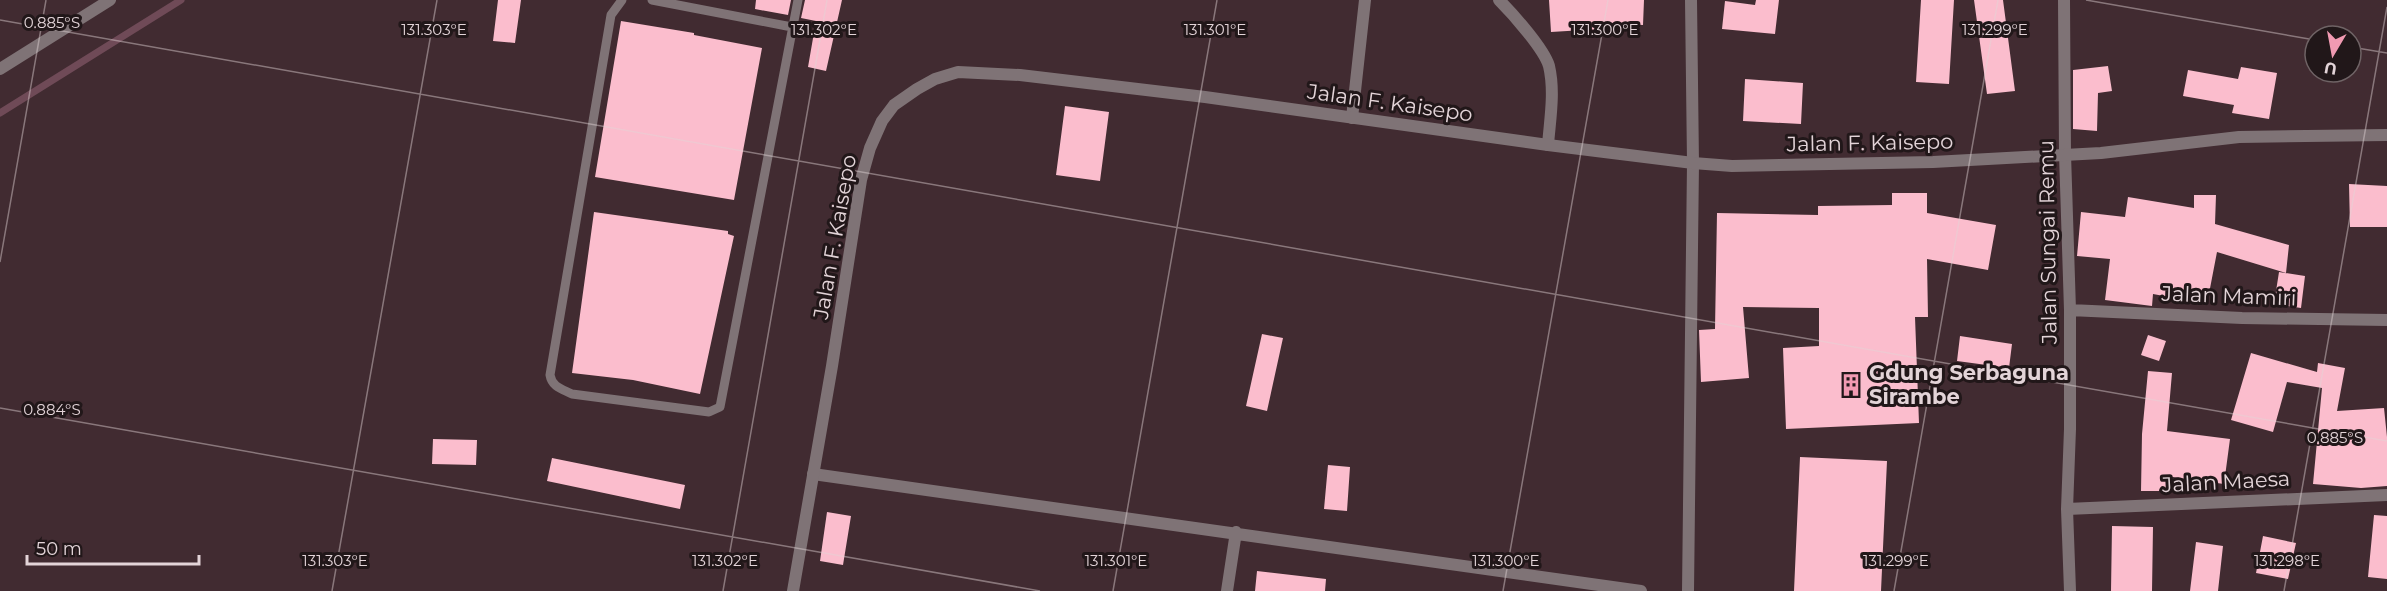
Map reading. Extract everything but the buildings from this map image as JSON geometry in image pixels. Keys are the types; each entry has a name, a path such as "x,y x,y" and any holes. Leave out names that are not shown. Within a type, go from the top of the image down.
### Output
{"street":[{"path":"0,69 110,0"},
{"path":"1352,118 1365,0"},
{"path":"1499,0 1517,19 1549,64 1552,91 1548,145"},
{"path":"1688,591 1693,163 1691,0"},
{"name":"Jalan Sungai Remu","path":"2064,0 2065,154 2070,310 2067,509 2070,591"},
{"name":"Jalan F. Kaisepo","path":"794,591 861,180 870,148 882,121 894,105 917,88 935,79 958,72 1020,75 1205,97 1548,145 1732,166 1933,162 2101,153 2239,137 2387,135"},
{"name":"Jalan Mamiri","path":"2070,310 2242,318 2387,320"},
{"path":"813,474 1641,591"},
{"name":"Jalan Maesa","path":"2067,509 2387,495"},
{"path":"1227,591 1236,532"}],"lane":[{"path":"622,0 615,6 611,15 562,293 550,375 551,382 572,394 696,412 709,412 720,407 798,0"},
{"path":"652,0 792,27"}],"waterway":[{"path":"0,113 181,0"}],"place":[{"name":"Gdung Serbaguna Sirambe","path":"1851,385"}]}
